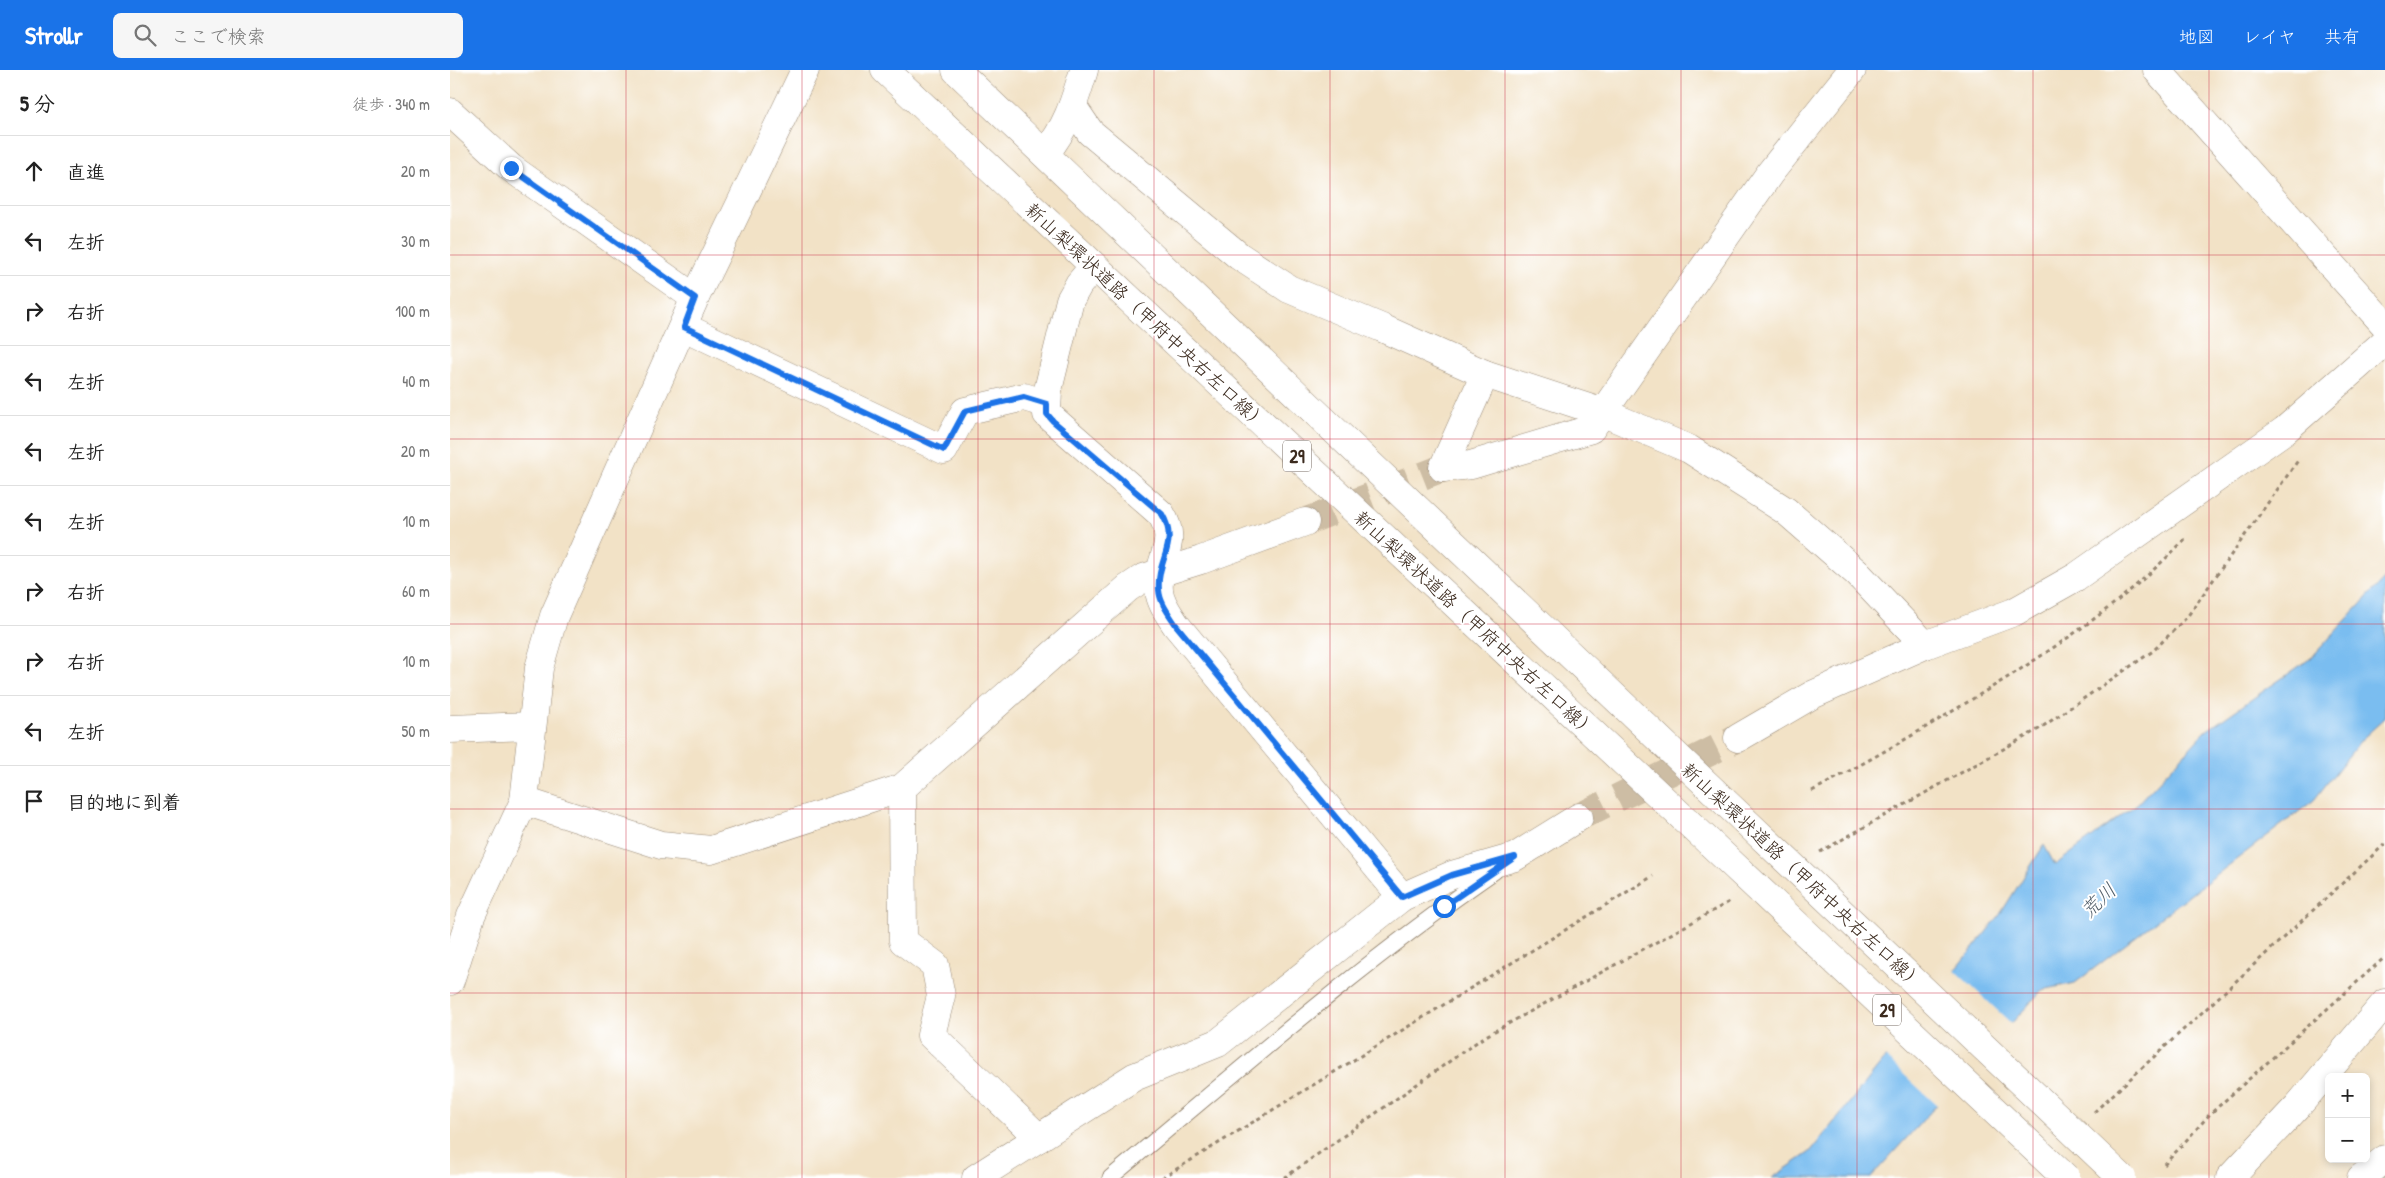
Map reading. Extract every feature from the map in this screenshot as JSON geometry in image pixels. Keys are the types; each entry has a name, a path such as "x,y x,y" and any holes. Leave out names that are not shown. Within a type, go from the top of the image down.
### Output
{"main road":[{"path":"450,981 471,916 524,801 539,668 554,616 684,327 695,298 806,70"},
{"name":"新山梨環状道路（甲府中央右左口線）","path":"886,70 2066,1178"},
{"name":"新山梨環状道路（甲府中央右左口線）","path":"956,70 1999,1061"},
{"path":"1045,154 1060,136 1084,70"},
{"path":"1485,374 1443,468 1471,465 1591,429 1770,173 1852,70"},
{"path":"2157,70 2385,325"},
{"path":"1072,107 1090,132 1239,256 1289,289 1485,374 1604,413 1689,449 1786,511 1857,573 1925,645"},
{"path":"450,112 511,168 695,298"},
{"path":"1094,266 1079,284 1070,300 1047,404 1047,414 1162,514 1170,534 1159,589 1162,604 1176,625 1402,897"},
{"path":"684,327 944,450 965,411 1024,397 1047,404"},
{"path":"1738,738 1812,695 1925,645 2014,612 2076,577 2285,430 2385,342"},
{"path":"524,801 661,845 711,850 902,788 1128,588 1143,578 1305,522"},
{"path":"450,729 532,726"},
{"path":"902,788 903,941 935,965 941,996 931,1035 1039,1138"},
{"path":"976,1178 1134,1077 1218,1043 1402,897 1452,875 1515,857 1580,817"},
{"path":"2230,1178 2297,1107 2385,1003"},
{"path":"1999,1061 2140,1178"},
{"name":"29","path":"1999,1061 2122,1178"},
{"path":"2361,1178 2385,1159"},
{"path":"2373,1178 2385,1164"}],"lane":[{"path":"1110,1178 1346,981 1444,906 1515,857"}],"path":[{"path":"1812,856 2039,728 2153,650 2187,617 2304,452"},
{"path":"1812,791 1892,749 2056,648 2108,609 2188,536"},
{"path":"2087,1118 2385,845"},
{"path":"1162,1178 1653,876"},
{"path":"1284,1178 1484,1037 1734,899"},
{"path":"2164,1165 2210,1114 2385,956"}],"water":[{"name":"荒川","path":"2385,578 2385,718 2361,740 2314,800 2075,983 2042,990 1870,1178 1772,1178 1810,1152 1999,916 2044,845 2055,865 2137,804 2206,731 2311,658"}],"pier":[{"path":"1953,969 2013,1025 1939,1107 1884,1056"}],"tunnel":[{"path":"1305,522 1443,468"},
{"path":"1579,817 1738,738"}],"route":[{"path":"511,168 695,298 684,327 944,450 965,411 1024,397 1047,404 1047,414 1053,421 1162,514 1170,534 1169,547 1161,573 1159,589 1162,604 1176,625 1402,897 1452,875 1515,857 1444,906"}]}
